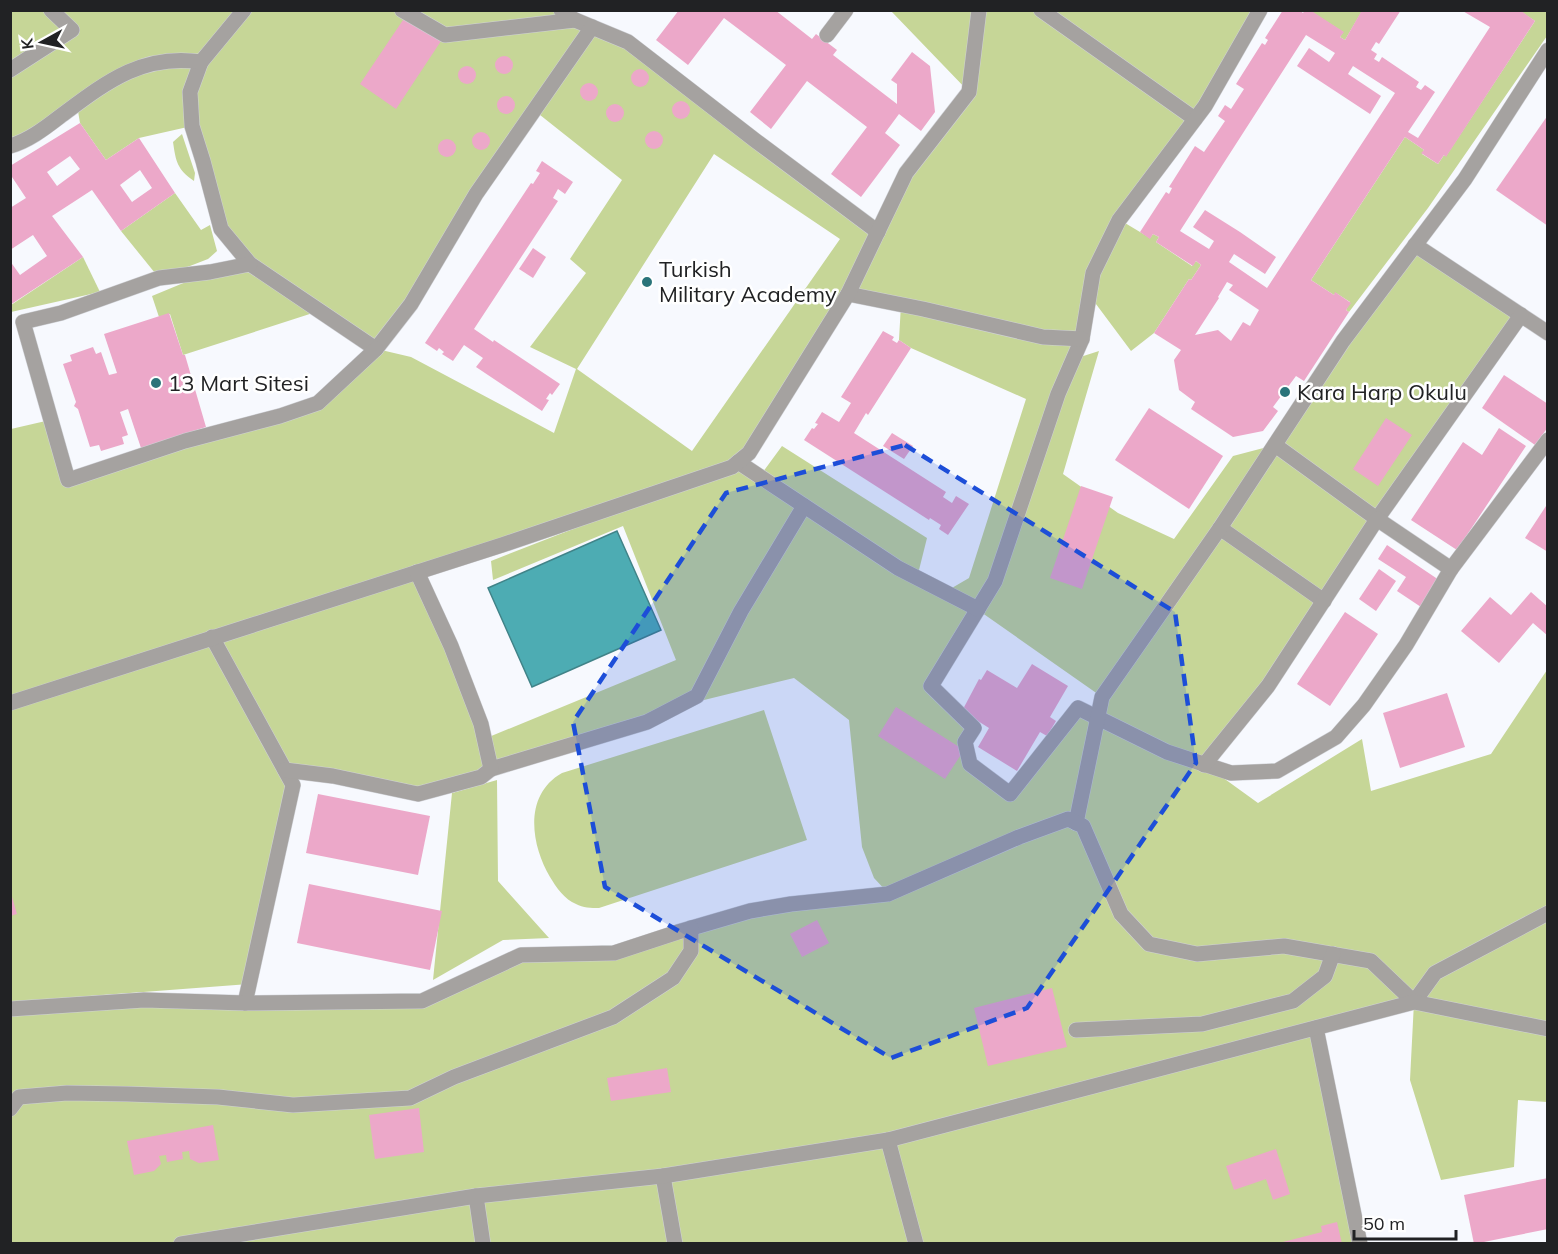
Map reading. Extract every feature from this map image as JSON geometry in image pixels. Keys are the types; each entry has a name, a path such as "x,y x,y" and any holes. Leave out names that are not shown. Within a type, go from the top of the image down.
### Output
{"lane":[{"path":"10,70 72,30 51,10"},
{"path":"244,10 201,62 190,92 192,126 221,230 250,264 376,349"},
{"path":"402,10 445,35 575,20"},
{"path":"561,10 575,20 628,42 878,232"},
{"path":"827,35 846,10"},
{"path":"10,703 417,572 732,467 749,453 848,294 906,173 969,92 979,10"},
{"path":"1041,10 1195,118"},
{"path":"1260,10 1205,106 1119,220 1093,273 1082,339 1058,394 995,581 931,686 974,728 964,742 970,764 1010,794 1078,708 1167,752 1204,765 1231,773 1277,771 1336,737 1364,705 1406,645 1451,569 1548,440"},
{"path":"250,264 210,273 159,278 61,313 23,322 68,480 185,441 280,416 318,403 376,349 411,304 476,194 592,27"},
{"path":"1076,823 1102,697 1220,528 1343,341 1465,179 1548,50"},
{"path":"10,146 45,128 111,80 153,62 183,60 201,62"},
{"path":"1415,245 1548,333"},
{"path":"848,294 1043,337 1082,339"},
{"path":"1204,765 1269,686 1377,519 1521,315"},
{"path":"1275,445 1451,569"},
{"path":"738,462 898,568 978,609"},
{"path":"285,770 333,776 418,794 481,777 491,769 647,722 697,696 741,610 804,506"},
{"path":"1220,528 1324,601"},
{"path":"417,572 451,646 481,724 491,769"},
{"path":"212,637 293,785 245,1003"},
{"path":"10,1009 144,1000 245,1003 422,1001 521,955 614,953 750,911 791,904 888,894 1019,837 1068,819 1083,826 1121,914 1149,944 1197,954 1284,946 1371,961 1414,1002"},
{"path":"1414,1002 1435,973 1548,913"},
{"path":"10,1109 19,1097 68,1093 218,1097 293,1105 410,1098 454,1077 613,1017 673,978 691,951 691,928"},
{"path":"1076,1030 1202,1024 1293,1001 1326,976 1333,954"},
{"path":"181,1244 476,1196 663,1176 888,1140 1414,1002 1548,1029"},
{"path":"1316,1028 1360,1244"},
{"path":"888,1140 916,1244"},
{"path":"663,1176 675,1244"},
{"path":"476,1196 483,1244"}],"highlighted area":[{"path":"905,445 1175,612 1196,763 1027,1008 891,1058 605,887 573,722 726,493"}],"green space":[{"path":"11,11 561,11 628,42 878,232 906,173 969,92 891,11 1260,11 1120,220 1150,238 1153,234 1159,237 1156,242 1192,266 1196,261 1201,265 1191,280 1189,279 1154,333 1131,351 1090,296 1074,359 1099,351 1063,474 1118,513 1174,539 1233,456 1275,445 1420,249 1521,315 1204,764 1258,803 1362,739 1371,791 1491,754 1547,670 1547,1102 1518,1100 1514,1167 1441,1180 1410,1080 1414,1002 1316,1028 1360,1243 11,1243 11,1009 421,1001 521,955 579,953 888,893 874,878 862,847 849,720 794,678 700,701 697,696 647,722 418,794 285,770 293,785 249,984 11,1002 11,429 50,420 67,480 318,403 376,349 319,311 183,355 170,314 159,317 152,296 210,272 249,264 221,229 192,126 139,138 106,160 80,123 77,105 11,146","holes":["535,111 622,180 570,259 586,273 530,347 576,369 554,433 411,357 377,349","714,154 840,239 692,451 577,369","849,294 901,304 899,340 911,348 1026,399 969,578 945,592 917,578 927,538 782,446 760,476 739,461","732,467 491,561 493,580 623,526 676,660 484,739 417,572","978,610 1102,697 1098,717 1078,708 1010,794 970,764 974,728 932,686"]},
{"path":"1310,11 1362,11 1345,40 1340,37 1343,32"},
{"path":"1520,11 1547,11 1547,36 1428,208 1349,312 1346,310 1350,302 1311,280 1405,137 1424,150 1422,154 1438,164 1444,155 1446,156 1535,21"},
{"path":"182,134 195,173 194,181 181,169 175,155 173,142"},
{"path":"175,193 201,230 210,225 217,251 208,259 159,278 121,231"},
{"path":"83,257 100,292 11,312 11,305"},
{"path":"764,710 807,840 599,908 579,905 568,900 561,893 543,864 535,836 536,807 541,794 550,782 562,773"},
{"path":"497,780 498,881 549,938 503,940 433,980 452,793"}],"water":[{"path":"617,531 661,630 532,687 488,588"}],"building":[{"path":"679,10 775,10 812,39 816,34 837,50 833,55 897,104 897,84 891,80 912,52 930,66 935,112 921,131 899,114 885,133 900,145 861,197 831,174 867,127 807,81 771,129 750,112 786,65 724,18 688,65 656,40"},
{"path":"1283,10 1299,10 1303,13 1305,10 1310,10 1344,32 1340,37 1345,40 1362,10 1401,10 1379,44 1376,42 1371,50 1377,54 1374,59 1379,62 1382,57 1419,82 1416,87 1421,90 1425,85 1435,92 1408,132 1418,138 1490,27 1461,10 1520,10 1535,21 1446,157 1444,155 1438,164 1421,153 1424,150 1405,137 1311,280 1351,303 1346,310 1349,312 1304,381 1296,376 1273,407 1278,411 1263,431 1233,437 1191,409 1195,402 1179,390 1174,360 1181,350 1154,333 1189,279 1191,280 1201,265 1196,261 1193,266 1156,242 1159,237 1153,234 1150,239 1140,232 1166,192 1169,194 1172,188 1169,187 1195,146 1204,152 1225,121 1218,116 1225,105 1231,109 1244,89 1236,84 1262,43 1265,45 1268,40 1265,38","holes":["1306,35 1335,53 1329,62 1309,48 1297,66 1370,114 1381,96 1348,74 1353,66 1395,93 1267,288 1229,262 1234,254 1265,274 1276,257 1240,232 1205,210 1193,227 1214,241 1209,249 1180,231","1227,282 1233,285 1229,290 1259,310 1250,326 1243,322 1231,341 1218,330 1195,335"]},
{"path":"405,17 441,41 396,109 360,84"},
{"path":"504,56 510,59 513,65 510,71 504,74 498,71 495,65 498,59"},
{"path":"467,66 473,69 476,75 473,81 467,84 461,81 458,75 461,69"},
{"path":"640,69 646,72 649,78 646,84 640,87 634,84 631,78 634,72"},
{"path":"589,83 595,86 598,92 595,98 589,101 583,98 580,92 583,86"},
{"path":"506,96 512,99 515,105 512,111 506,114 500,111 497,105 500,99"},
{"path":"681,101 687,104 690,110 687,116 681,119 675,116 672,110 675,104"},
{"path":"615,104 621,107 624,113 621,119 615,122 609,119 606,113 609,107"},
{"path":"1548,115 1548,226 1496,190"},
{"path":"80,123 106,160 139,138 175,193 121,231 92,190 52,216 83,257 10,305 10,261 20,275 47,256 33,235 10,250 10,208 26,198 10,174 10,166","holes":["70,156 80,169 57,186 47,172","140,170 152,188 132,202 120,185"]},
{"path":"654,131 660,134 663,140 660,146 654,149 648,146 645,140 648,134"},
{"path":"481,132 487,135 490,141 487,147 481,150 475,147 472,141 475,135"},
{"path":"447,139 453,142 456,148 453,154 447,157 441,154 438,148 441,142"},
{"path":"542,161 573,182 565,194 558,189 553,198 558,201 474,329 560,384 546,399 549,400 542,411 476,367 483,358 464,345 453,361 442,354 444,352 439,348 437,351 425,343 531,183 533,184 540,173 536,171"},
{"path":"533,248 546,257 533,278 519,269"},
{"path":"169,313 183,355 185,355 206,427 141,448 128,409 120,412 128,435 122,437 124,444 101,451 99,445 90,447 78,409 74,406 76,402 63,364 72,361 70,355 93,347 96,354 101,352 109,375 117,373 104,334"},
{"path":"883,331 894,337 892,340 897,343 899,340 911,348 854,433 946,492 943,497 952,503 956,496 969,504 948,535 939,529 941,525 930,518 929,520 804,440 812,428 814,429 818,424 815,423 822,412 839,422 851,403 841,397"},
{"path":"1504,375 1548,404 1548,427 1535,445 1482,408"},
{"path":"1149,408 1223,456 1189,509 1115,460"},
{"path":"1386,418 1412,435 1378,486 1353,469"},
{"path":"1499,428 1526,446 1457,550 1411,520 1463,442 1482,455"},
{"path":"892,433 913,446 904,459 883,446"},
{"path":"1081,486 1113,497 1082,589 1050,578"},
{"path":"1548,503 1548,552 1525,538"},
{"path":"1387,545 1442,582 1424,609 1397,591 1406,577 1378,559"},
{"path":"1379,569 1396,581 1376,611 1359,599"},
{"path":"1531,592 1548,607 1548,636 1533,623 1499,663 1461,631 1490,597 1511,615"},
{"path":"1345,612 1378,634 1330,706 1297,684"},
{"path":"1032,664 1068,686 1050,717 1056,721 1047,736 1040,732 1017,771 978,747 989,728 962,711 979,679 981,680 987,670 1017,688"},
{"path":"1447,693 1465,747 1400,768 1383,713"},
{"path":"896,707 964,750 945,779 878,736"},
{"path":"318,794 430,816 418,875 306,853"},
{"path":"309,884 442,911 430,970 297,943"},
{"path":"10,890 17,914 10,916"},
{"path":"817,920 829,943 802,957 790,934"},
{"path":"1052,988 1067,1047 988,1066 974,1008"},
{"path":"667,1068 671,1092 611,1101 607,1078"},
{"path":"419,1108 424,1152 375,1159 369,1115"},
{"path":"213,1125 219,1160 199,1163 190,1159 189,1151 182,1152 183,1159 167,1162 166,1155 159,1156 161,1164 154,1171 134,1175 127,1141"},
{"path":"1276,1149 1290,1194 1273,1200 1266,1179 1234,1190 1226,1166"},
{"path":"1548,1178 1548,1229 1474,1244 1464,1195"},
{"path":"1337,1222 1342,1244 1275,1244 1322,1232 1321,1226"}],"place":[{"name":"Turkish Military Academy","path":"647,282"},
{"name":"13 Mart Sitesi","path":"156,383"},
{"name":"Kara Harp Okulu","path":"1285,392"}]}
